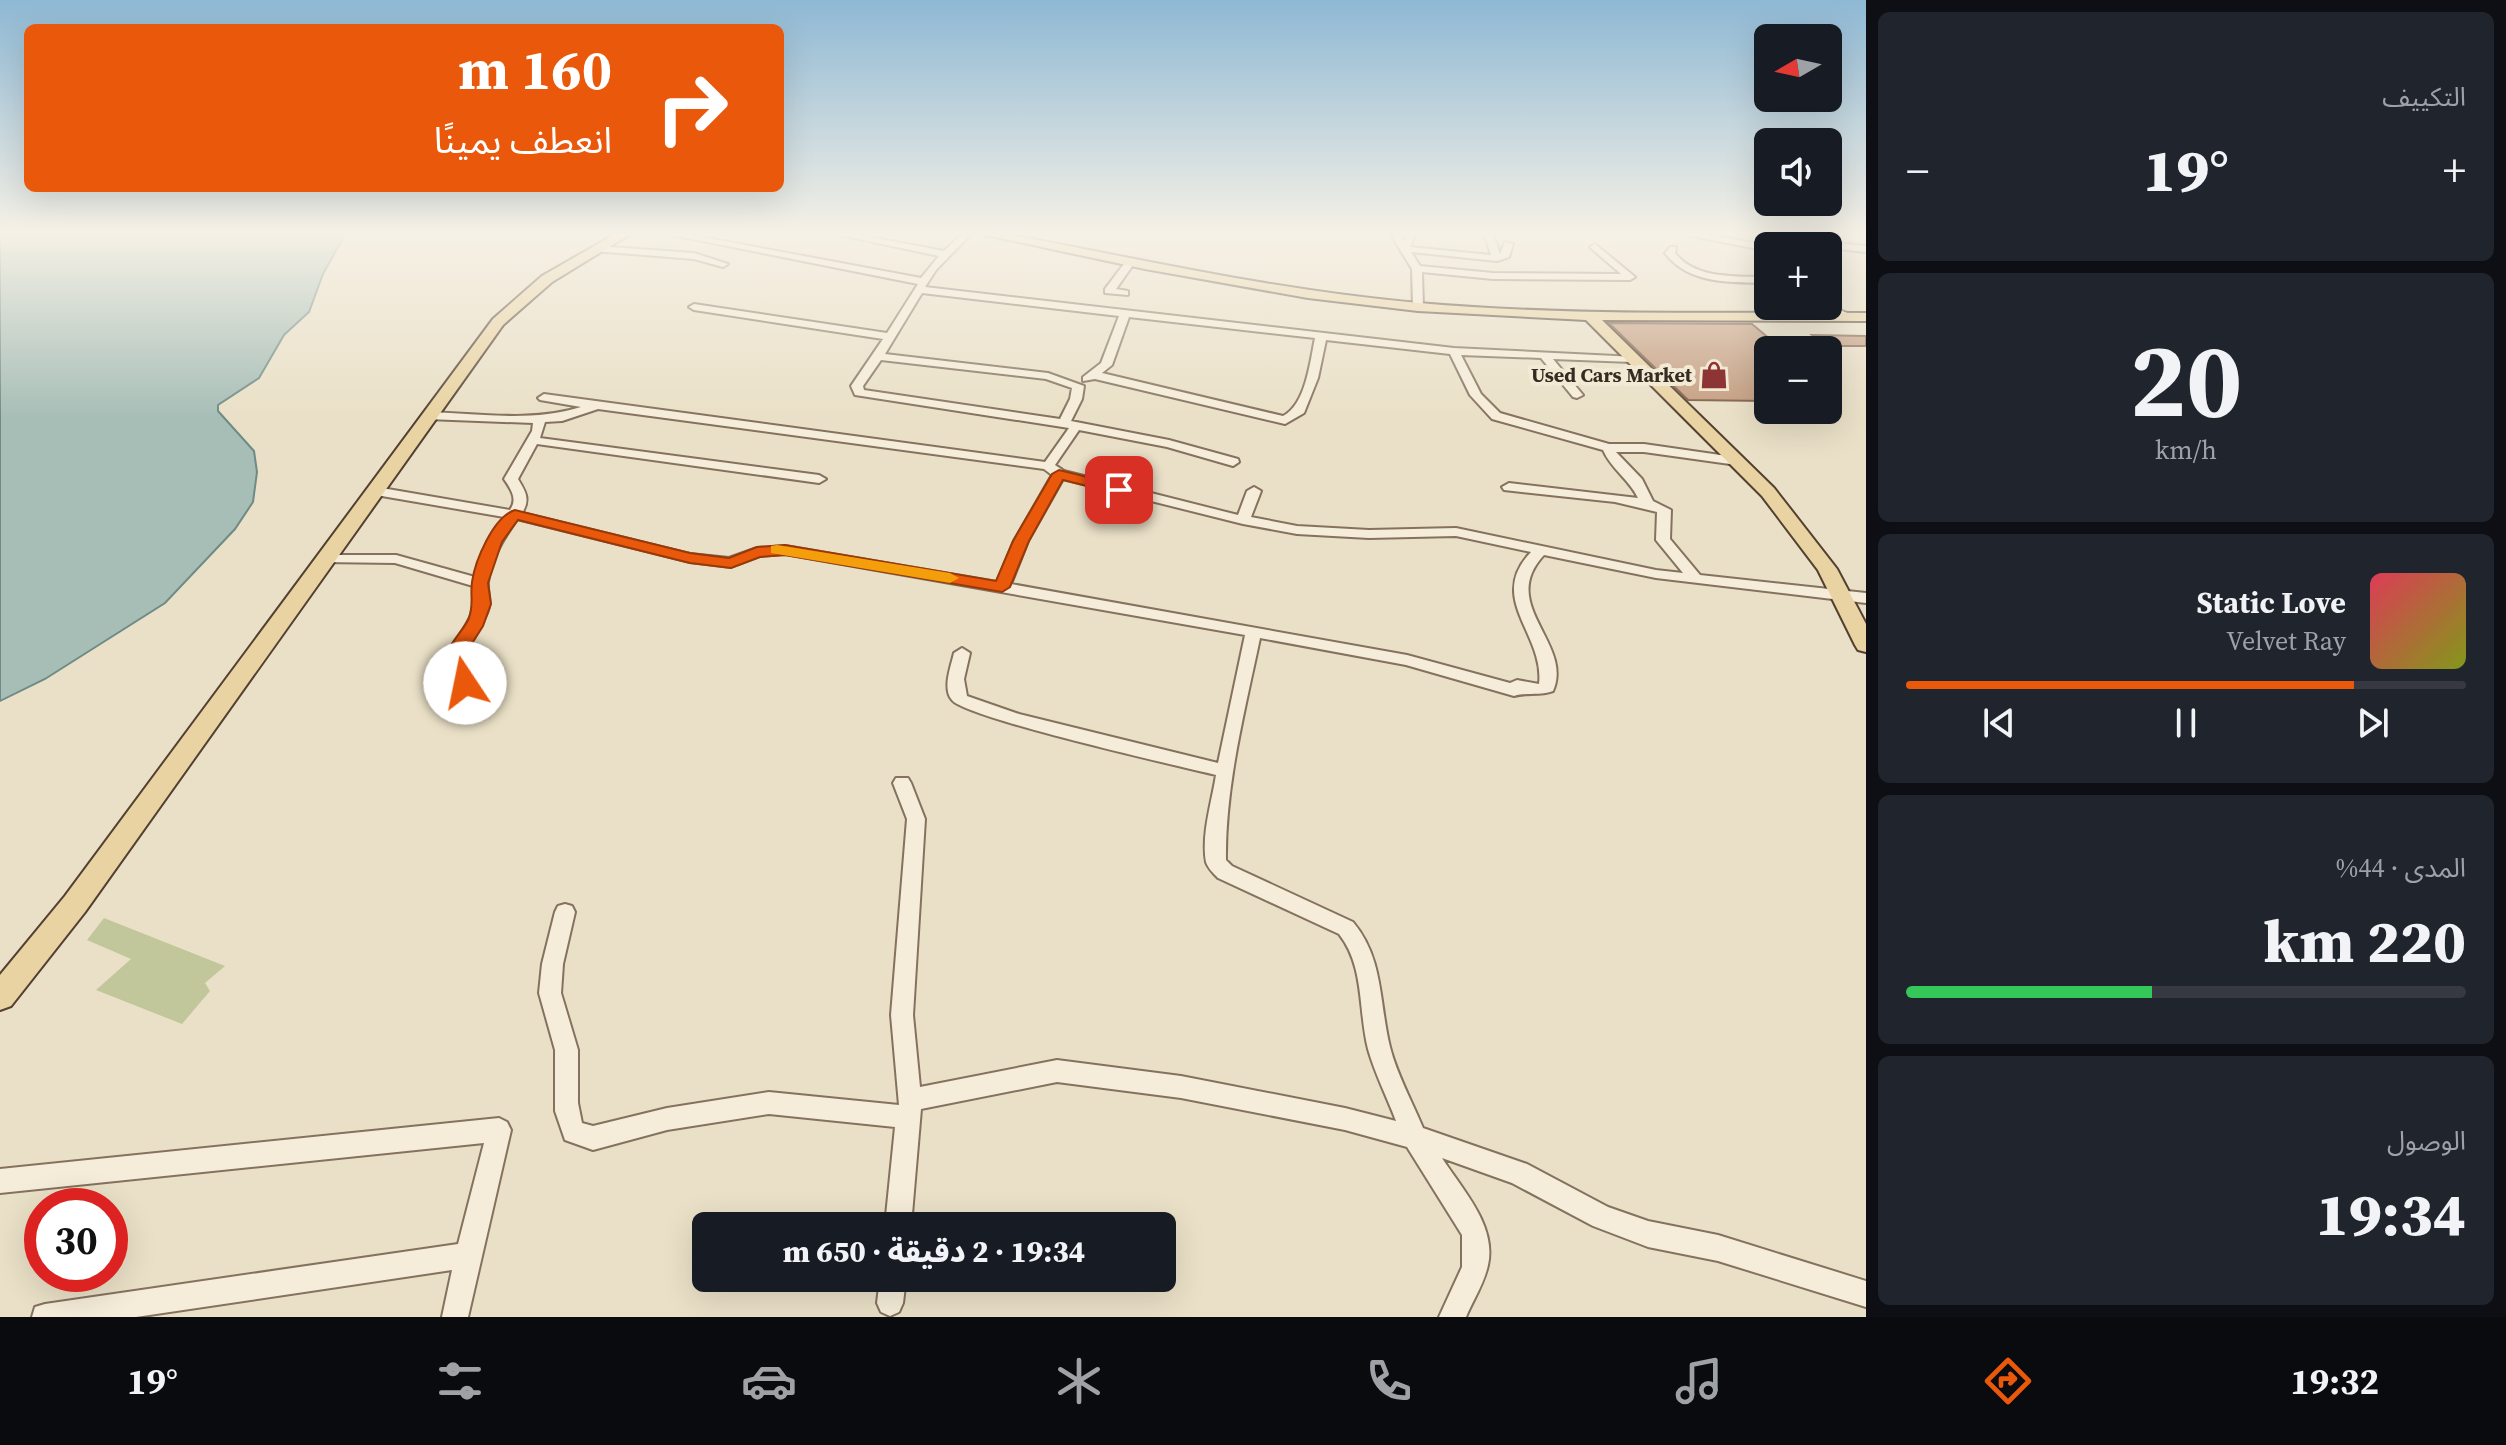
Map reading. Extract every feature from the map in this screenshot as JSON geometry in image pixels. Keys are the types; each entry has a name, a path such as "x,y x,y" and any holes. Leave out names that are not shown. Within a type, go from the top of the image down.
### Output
{"main road":[{"path":"0,997 75,904 510,309 528,294"},
{"path":"1316,294 1418,307 1590,316 1754,313"},
{"path":"1590,316 1768,492 1810,544 1841,594 1866,645"},
{"path":"1842,316 1866,317"}],"street":[{"path":"917,294 857,386 859,393 1070,424 1169,444 1233,462"},
{"path":"984,294 1125,314 1454,351 1632,359"},
{"path":"1418,294 1418,307"},
{"path":"694,307 888,336"},
{"path":"1002,587 1054,470 1070,424 1078,386 1106,365 1125,314"},
{"path":"1842,315 1848,317"},
{"path":"1094,375 1285,420 1298,413 1312,378 1321,336"},
{"path":"1454,351 1466,380 1492,414 1608,448 1644,448 1737,461"},
{"path":"878,356 1048,376 1078,386"},
{"path":"1546,357 1577,395"},
{"path":"544,398 1054,470 1243,520 1329,533 1456,532 1628,570 1866,598"},
{"path":"431,416 558,418 595,406"},
{"path":"463,697 465,683 463,674 454,665 455,656 474,626 483,604 480,583 494,542 520,505 520,494 511,479 539,427 535,419"},
{"path":"531,440 819,479"},
{"path":"1608,448 1613,459 1637,482 1647,502"},
{"path":"1509,487 1647,502 1664,510 1663,540 1694,577"},
{"path":"376,491 515,515 690,558 731,563 757,552 785,550 1002,587 1407,660 1514,690 1517,686 1539,690 1547,687 1548,672 1532,632 1521,588 1525,565 1541,550"},
{"path":"1243,520 1254,491"},
{"path":"326,559 396,559 480,583"},
{"path":"1254,632 1226,771 1215,846 1216,863 1225,872 1338,924 1355,937 1365,968 1380,1050 1415,1137 1474,1231 1478,1249 1477,1268 1452,1317"},
{"path":"962,653 956,679 957,696 961,700 1016,719 1226,771"},
{"path":"899,1212 909,1109 902,1015 916,832 916,819 902,783"},
{"path":"565,912 549,989 555,1016 566,1041 568,1069 564,1111 573,1132 593,1138 667,1119 769,1103 909,1109 1057,1071 1181,1087 1345,1119 1415,1137 1518,1173 1602,1217 1648,1234 1718,1248 1866,1294"},
{"path":"0,1181 499,1130 455,1317"},
{"path":"45,1317 468,1255"}],"green space":[{"path":"104,918 225,966 205,983 210,991 182,1024 96,990 131,959 87,940"}],"water":[{"path":"0,294 315,294 309,312 284,335 259,378 218,405 218,411 254,451 257,472 253,502 235,529 165,603 45,679 0,701"}],"building":[{"name":"Used Cars Market","path":"1609,323 1752,324 1766,336 1754,336 1754,401 1688,400"},
{"path":"1812,335 1866,336 1866,346 1842,346 1842,336"}],"slow traffic":[{"path":"777,550 950,578"}],"place":[{"name":"Used Cars Market","path":"1714,375"}],"route":[{"path":"465,683 463,674 454,665 455,656 474,626 483,604 480,583 494,542 502,527 515,515 690,558 731,563 757,552 785,550 1002,587 1021,541 1059,474 1119,490"}]}
